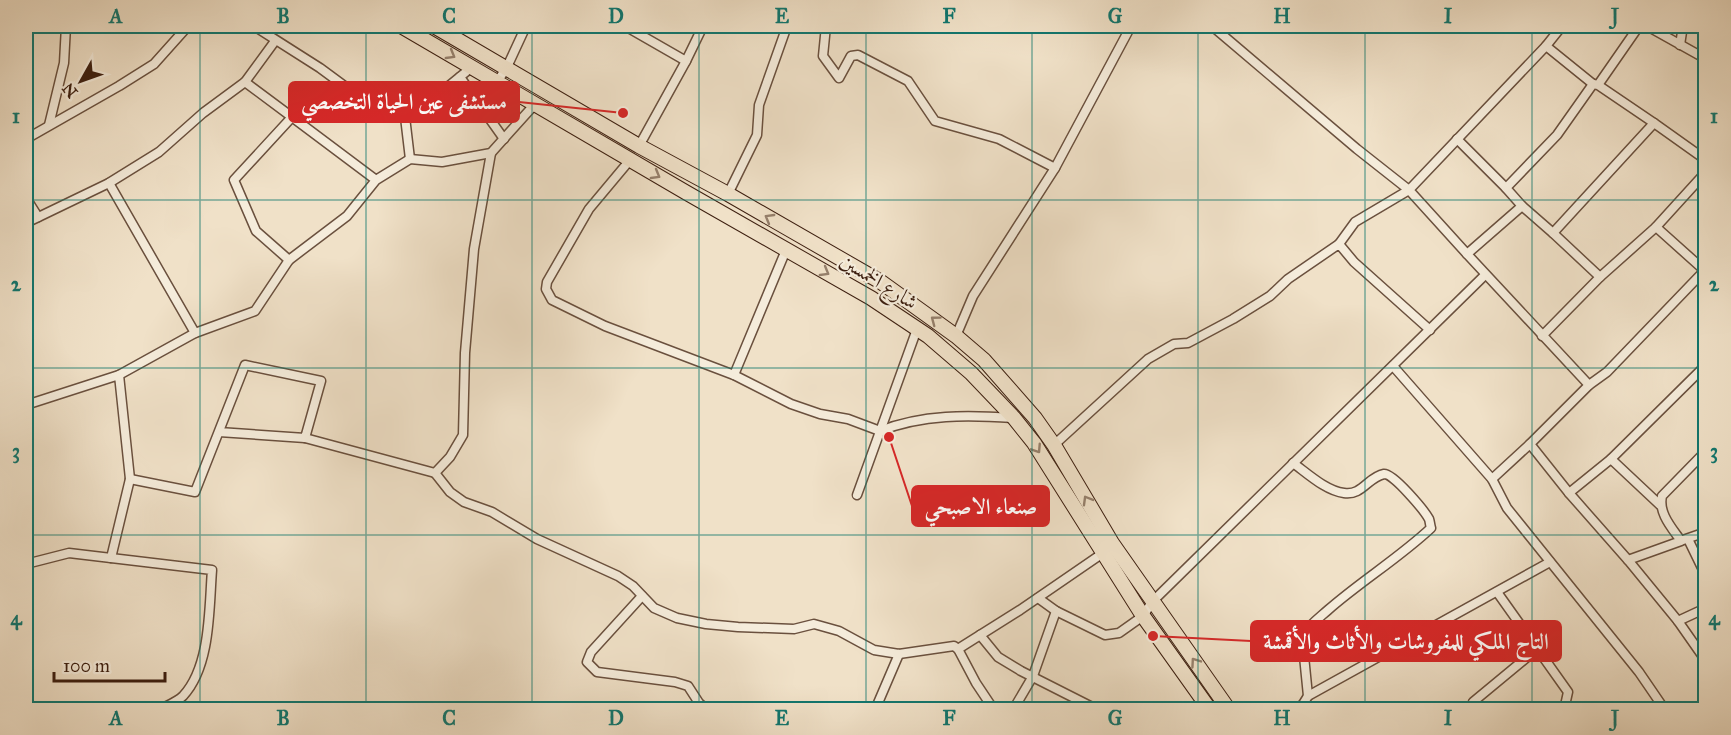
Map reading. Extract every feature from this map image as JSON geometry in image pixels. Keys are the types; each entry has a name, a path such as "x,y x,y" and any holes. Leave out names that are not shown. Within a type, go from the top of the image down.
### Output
{"main road":[{"name":"شارع الخمسين","path":"401,26 871,298 917,329 971,373 1014,418 1034,443 1143,616 1210,710"},
{"name":"شارع الخمسين","path":"434,26 639,146 728,194 880,282 956,336 984,360 1035,418 1054,445 1112,543 1229,710"},
{"path":"687,193 694,177"},
{"path":"971,373 984,360"}],"street":[{"path":"49,125 64,63 66,26"},
{"path":"26,139 153,64 188,26"},
{"path":"254,26 320,68 362,99 405,117 418,111 472,67"},
{"path":"497,82 507,67 526,26"},
{"path":"625,26 686,61"},
{"path":"639,146 703,26"},
{"path":"728,194 757,135 759,105 787,26"},
{"path":"826,26 823,56 838,78 851,56 858,55 908,81 935,121 999,139 1054,168"},
{"path":"956,336 973,296 1054,168 1130,26"},
{"path":"1212,26 1357,150 1409,190 1485,275 1589,385"},
{"path":"1054,445 1148,359 1174,344 1188,343 1270,296 1288,279 1339,244 1355,222 1409,190 1546,46 1562,26"},
{"path":"1506,188 1557,135 1639,26"},
{"path":"1647,26 1706,59"},
{"path":"1677,26 1682,32 1680,45"},
{"path":"26,223 109,183 159,152 203,113 245,82 275,41"},
{"path":"1546,46 1595,84 1706,160"},
{"path":"459,77 504,139"},
{"path":"245,82 376,180"},
{"path":"435,473 450,456 463,435 465,353 474,249 491,153 535,104"},
{"path":"289,260 256,231 234,180 292,117"},
{"path":"405,117 410,159"},
{"path":"1553,233 1654,123"},
{"path":"1456,139 1522,206 1600,277"},
{"path":"26,405 119,375 195,333 255,311 289,260 347,216 376,180 410,159 442,162 491,153"},
{"path":"630,160 589,210 547,282 546,289 552,300 605,326 734,375 791,404 820,414 848,418 880,431 900,423 935,417 1014,418"},
{"path":"1542,336 1600,277 1656,227 1706,172"},
{"path":"109,183 195,333"},
{"path":"26,198 38,217"},
{"path":"1467,254 1522,206"},
{"path":"1492,479 1589,385 1607,372 1705,270 1656,227"},
{"path":"1339,244 1354,261 1430,330"},
{"path":"734,375 786,250"},
{"path":"1038,598 1056,611 1105,636 1119,633 1143,616 1152,602 1485,275"},
{"path":"857,495 917,329"},
{"path":"1569,493 1611,459 1706,364"},
{"path":"130,479 195,492 245,365 321,381 305,438"},
{"path":"1393,366 1492,479 1508,508 1639,672 1665,710"},
{"path":"111,558 130,479 119,375"},
{"path":"219,432 305,438 435,473 450,492 464,502 492,512 537,539 618,576 633,586 654,608 677,618 738,627 794,629 814,624 839,632 874,651 899,654 954,646 994,710"},
{"path":"1530,444 1678,621 1706,661"},
{"path":"1660,505 1662,496 1706,451"},
{"path":"1611,459 1660,505 1667,521 1685,540 1706,576"},
{"path":"1293,463 1335,492 1347,494 1358,492 1383,474 1389,475 1397,480 1429,519 1431,528 1335,603 1305,630 1302,636 1308,696"},
{"path":"1628,560 1706,532"},
{"path":"26,564 69,553 212,570 207,633 194,682 182,698 159,710"},
{"path":"958,650 1103,553"},
{"path":"1296,710 1308,696 1551,562"},
{"path":"1497,592 1569,692 1564,710"},
{"path":"642,597 591,652 587,662 597,672 675,682 688,686 699,703 707,710"},
{"path":"1678,621 1706,608"},
{"path":"1013,710 1033,676 1056,611"},
{"path":"980,635 998,657 1098,710"},
{"path":"1473,702 1537,649"},
{"path":"875,710 899,654"},
{"path":"26,708 32,710"}],"place":[{"name":"مستشفى عين الحياة التخصصي","path":"623,113"},
{"name":"صنعاء الاصبحي","path":"889,437"},
{"name":"التاج الملكي للمفروشات والأثاث والأقمشة","path":"1153,636"}]}
